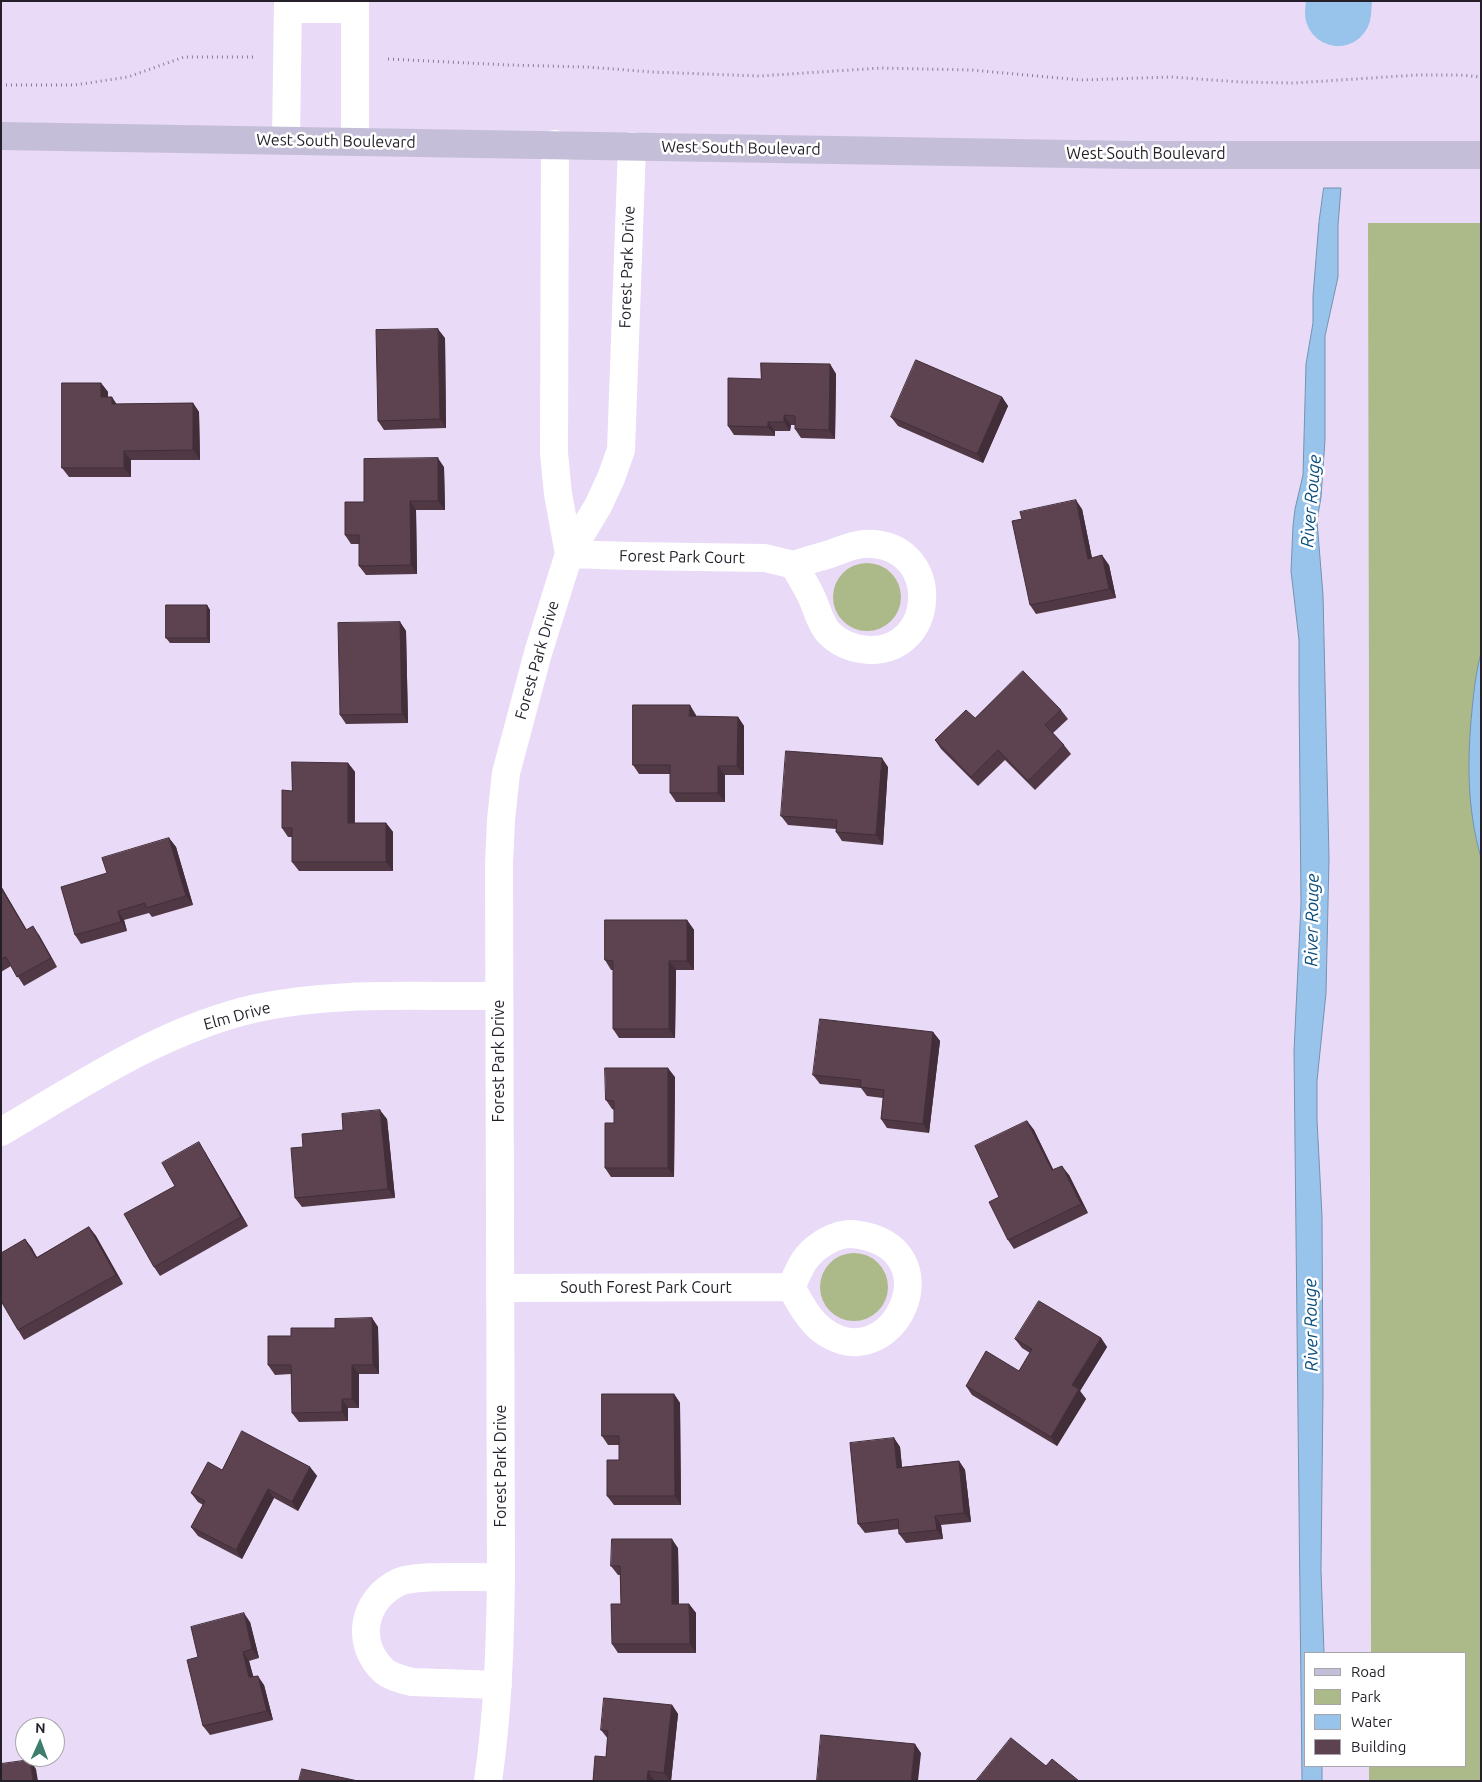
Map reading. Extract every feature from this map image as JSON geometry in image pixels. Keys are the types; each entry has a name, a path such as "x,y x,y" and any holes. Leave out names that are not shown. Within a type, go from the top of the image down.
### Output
{"main road":[{"name":"West South Boulevard","path":"1,136 1133,155 1481,155"}],"street":[{"path":"286,140 288,5 355,5 355,141"},
{"name":"Forest Park Drive","path":"556,144 554,453 558,494 569,554"},
{"name":"Forest Park Drive","path":"488,1781 498,1685 501,1577 499,864 501,820 506,773 538,653 569,554 598,506 621,450 632,146"},
{"path":"875,544 889,548 904,556 916,570 922,587 922,607 918,620 910,633 894,644 878,650 860,649 843,644 828,632 794,565 856,545 875,544"},
{"name":"Forest Park Court","path":"569,554 765,558 794,565"},
{"name":"Elm Drive","path":"1,1132 142,1050 200,1026 249,1010 291,1003 366,996 499,996"},
{"name":"South Forest Park Court","path":"501,1288 791,1288"},
{"path":"498,1685 412,1682 399,1679 385,1672 374,1658 368,1641 366,1626 369,1609 380,1594 399,1582 415,1578 501,1577"}],"path":[{"path":"1,85 75,85 128,77 184,58 256,57"},
{"path":"402,60 759,76 881,68 972,70 1081,80 1171,77 1240,82 1294,83 1417,76 1460,75 1481,77"}],"green space":[{"path":"1368,223 1481,223 1481,1781 1369,1781 1369,1767 1467,1767 1467,1652 1371,1652"},
{"path":"867,563 880,566 891,573 898,584 901,597 898,610 891,621 880,628 867,631 854,628 843,621 836,610 833,597 836,584 843,573 854,566"},
{"path":"854,1253 867,1255 878,1263 886,1274 888,1287 886,1300 878,1311 867,1319 854,1321 841,1319 830,1311 822,1300 820,1287 822,1274 830,1263 841,1255"}],"water":[{"path":"1324,188 1341,188 1338,225 1338,277 1325,336 1325,440 1321,497 1317,521 1323,595 1329,858 1326,993 1317,1081 1322,1216 1321,1570 1324,1652 1304,1652 1304,1767 1322,1767 1322,1781 1302,1781 1294,1051 1301,904 1299,640 1291,571 1295,509 1303,475 1306,364 1313,323 1313,296 1319,222"},
{"path":"1481,653 1481,858 1473,821 1469,766 1470,729 1476,674"}],"building":[{"path":"438,329 440,419 378,421 376,330"},
{"path":"916,360 1002,397 977,454 891,417"},
{"path":"761,363 830,364 829,430 795,429 795,416 784,415 784,422 768,422 768,427 728,426 728,378 761,379"},
{"path":"62,383 101,383 101,397 112,397 112,404 193,403 193,450 124,451 124,468 62,468"},
{"path":"438,458 438,501 410,501 411,565 359,566 359,535 345,535 345,502 364,502 364,459"},
{"path":"1076,500 1088,559 1102,555 1109,589 1030,605 1012,521 1022,519 1020,512"},
{"path":"166,605 207,605 207,638 166,638"},
{"path":"400,622 402,714 340,715 338,623"},
{"path":"1023,671 1061,710 1045,725 1064,745 1028,781 998,750 971,777 935,740 966,710 975,718"},
{"path":"633,705 690,705 689,716 738,717 737,766 718,766 718,793 670,793 670,765 633,765"},
{"path":"786,751 882,758 876,835 836,832 837,820 781,816"},
{"path":"292,762 348,763 348,823 386,823 386,862 292,862 292,828 282,828 282,790 292,791"},
{"path":"169,838 186,896 146,908 145,903 118,911 121,922 75,935 61,887 107,873 102,858"},
{"path":"1,888 26,930 33,926 51,958 17,977 6,957 1,959"},
{"path":"605,920 687,920 687,961 669,961 669,1029 613,1029 613,961 605,960"},
{"path":"820,1019 933,1032 923,1124 881,1119 884,1090 860,1087 861,1080 813,1075"},
{"path":"605,1068 668,1068 668,1168 605,1168 605,1123 614,1123 614,1101 606,1100"},
{"path":"380,1110 388,1189 295,1198 291,1148 303,1147 302,1134 343,1130 342,1114"},
{"path":"1027,1121 1052,1170 1062,1166 1081,1204 1008,1240 989,1202 999,1197 975,1146"},
{"path":"199,1142 241,1217 154,1267 124,1214 175,1186 162,1163"},
{"path":"89,1227 116,1275 18,1330 1,1301 1,1253 25,1239 36,1258"},
{"path":"1039,1301 1101,1338 1072,1385 1079,1389 1051,1437 966,1386 986,1351 1019,1371 1032,1349 1015,1339"},
{"path":"372,1318 373,1365 352,1365 352,1399 342,1399 342,1412 292,1413 291,1365 268,1365 268,1336 291,1336 291,1328 335,1328 335,1319"},
{"path":"602,1394 674,1394 675,1496 607,1496 607,1460 619,1460 619,1436 602,1436"},
{"path":"242,1431 310,1467 292,1502 268,1489 236,1550 191,1527 205,1501 191,1493 208,1462 222,1470"},
{"path":"894,1438 897,1468 959,1461 964,1513 935,1516 937,1530 899,1534 898,1519 858,1524 850,1443"},
{"path":"612,1539 672,1539 672,1604 689,1604 690,1644 612,1644 611,1604 621,1604 620,1566 611,1566"},
{"path":"244,1613 252,1649 243,1652 249,1677 258,1676 267,1711 203,1726 187,1660 198,1657 191,1627"},
{"path":"604,1698 672,1705 664,1773 648,1771 647,1781 593,1781 595,1756 606,1757 608,1731 601,1730"},
{"path":"821,1735 915,1744 911,1781 817,1781"},
{"path":"1011,1738 1046,1766 1052,1759 1079,1781 976,1781"},
{"path":"15,1762 15,1767 31,1767 33,1781 1,1781 1,1764"},
{"path":"302,1769 358,1781 299,1781"}],"waterway":[{"name":"River Rouge","path":"1338,13 1339,1"}]}
